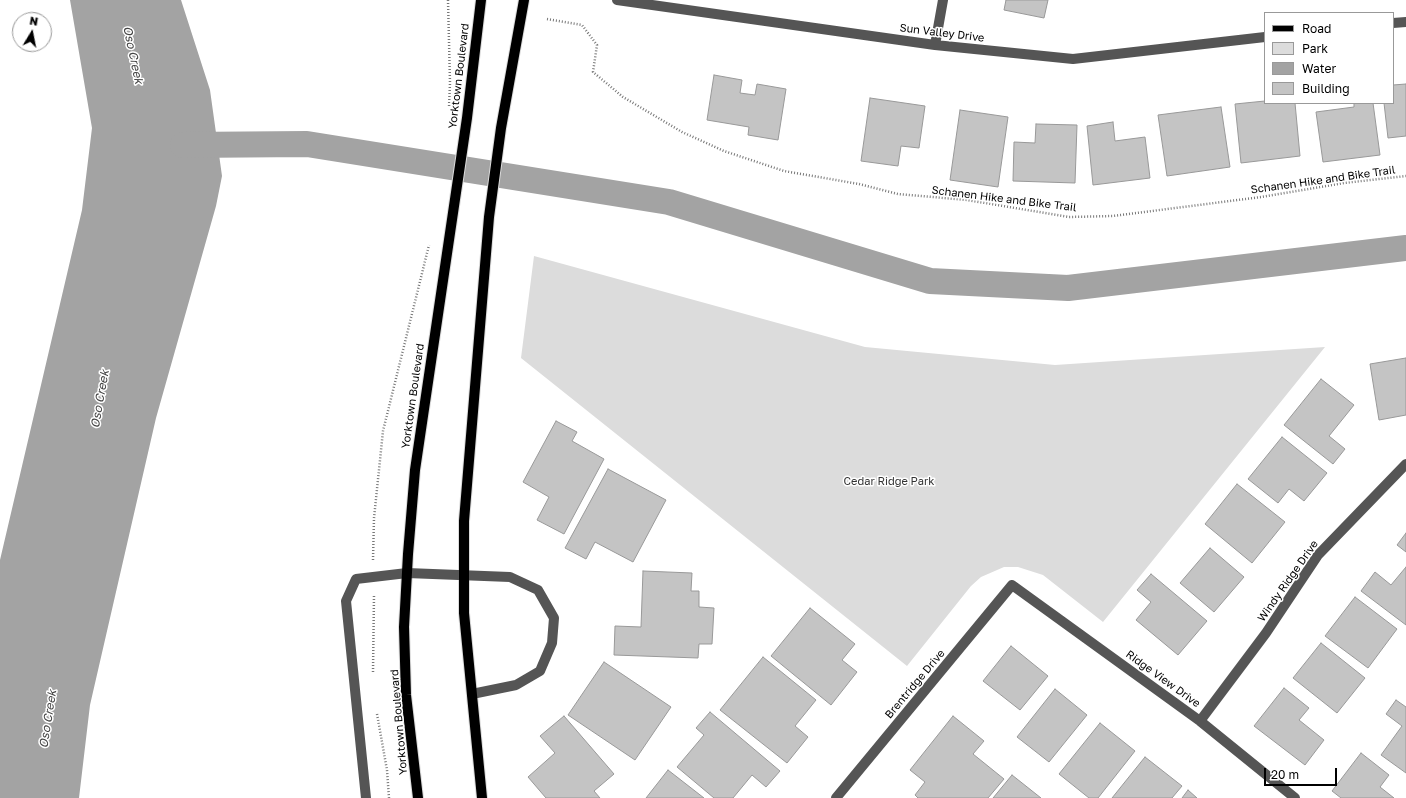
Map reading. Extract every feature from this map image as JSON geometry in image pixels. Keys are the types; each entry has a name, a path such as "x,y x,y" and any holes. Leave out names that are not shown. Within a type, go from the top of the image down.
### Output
{"main road":[{"name":"Yorktown Boulevard","path":"418,798 406,695 404,627 407,573 416,462 454,210 481,0"},
{"path":"482,798 464,613 464,521 489,217 501,128 524,0"}],"street":[{"name":"Sun Valley Drive","path":"617,0 936,46 1074,59 1264,37"},
{"path":"936,46 943,0"},
{"path":"1394,23 1406,22"},
{"name":"Windy Ridge Drive","path":"1200,721 1266,633 1318,554 1406,464"},
{"path":"366,798 346,601 356,579 407,573 510,577 538,590 554,618 552,643 540,671 516,685 472,694"},
{"name":"Ridge View Drive","path":"1012,585 1200,721 1295,798"},
{"name":"Brentridge Drive","path":"836,798 1012,585"}],"path":[{"path":"448,0 450,83 448,111"},
{"name":"Schanen Hike and Bike Trail","path":"547,19 582,25 597,46 593,72 623,97 682,132 724,151 784,171 859,184 898,194 967,200 1069,217 1113,216 1261,198 1344,183 1406,176"},
{"path":"373,675 374,578 372,550 383,431 429,243"},
{"path":"376,711 387,770 389,798"}],"green space":[{"name":"Cedar Ridge Park","path":"534,256 865,347 1055,365 1325,347 1103,622 1043,575 1018,567 1004,567 981,577 971,586 907,666 521,358"}],"water":[{"name":"Oso Creek","path":"70,0 181,0 210,90 222,176 216,206 156,418 90,705 79,798 0,798 0,560 82,210 92,128"}],"building":[{"path":"1006,0 1048,0 1044,18 1004,10"},
{"path":"714,75 742,80 740,93 755,95 757,84 786,89 778,140 748,135 749,127 707,120"},
{"path":"1406,84 1406,136 1388,138 1384,104 1394,104 1394,85"},
{"path":"870,98 925,106 919,148 901,146 898,166 861,161"},
{"path":"1264,101 1264,104 1295,104 1300,156 1241,163 1235,104"},
{"path":"1354,104 1373,104 1380,155 1323,162 1316,112 1354,107"},
{"path":"1221,107 1230,167 1167,176 1158,115"},
{"path":"960,110 1008,117 998,187 950,180"},
{"path":"1113,122 1115,141 1145,137 1150,178 1093,185 1087,126"},
{"path":"1036,124 1077,125 1075,183 1013,181 1014,142 1035,143"},
{"path":"1406,358 1406,415 1379,420 1370,364"},
{"path":"1321,379 1354,405 1329,436 1345,449 1333,464 1284,425"},
{"path":"556,421 577,432 572,441 604,459 564,534 537,520 549,497 523,482"},
{"path":"1282,437 1327,473 1304,501 1289,489 1278,503 1248,479"},
{"path":"608,469 666,500 633,562 595,542 586,559 565,548"},
{"path":"1237,484 1285,522 1252,563 1205,524"},
{"path":"1406,533 1406,552 1397,545"},
{"path":"1210,548 1244,577 1214,612 1180,583"},
{"path":"1406,567 1406,625 1361,591 1375,572 1391,585"},
{"path":"643,571 692,573 691,591 699,591 699,607 714,608 712,644 699,644 698,658 614,655 615,626 641,627"},
{"path":"1151,574 1207,621 1178,655 1136,620 1151,602 1137,590"},
{"path":"1355,597 1397,629 1368,668 1325,636"},
{"path":"810,608 855,644 842,660 857,672 831,705 771,656"},
{"path":"1321,643 1365,678 1337,713 1293,678"},
{"path":"1011,646 1048,676 1020,710 983,681"},
{"path":"763,657 816,700 795,726 808,737 787,763 720,710"},
{"path":"604,662 671,707 635,760 568,715"},
{"path":"1284,688 1309,708 1299,720 1324,740 1305,765 1254,726"},
{"path":"1055,689 1087,715 1049,762 1017,737"},
{"path":"1396,700 1406,707 1406,773 1381,755 1402,726 1386,714"},
{"path":"710,712 780,771 766,787 752,775 733,798 714,798 677,767 704,735 696,728"},
{"path":"564,716 614,774 594,791 600,798 546,798 528,777 555,753 540,736"},
{"path":"953,716 984,741 973,754 1004,779 988,798 918,798 915,795 925,782 910,770"},
{"path":"1100,723 1135,751 1098,798 1089,798 1059,774"},
{"path":"1361,753 1389,775 1380,787 1394,798 1341,798 1332,791"},
{"path":"1145,757 1182,786 1172,798 1112,798"},
{"path":"668,770 704,798 646,798"},
{"path":"1012,775 1041,798 993,798"},
{"path":"1188,790 1197,798 1182,798"}],"waterway":[{"path":"183,145 307,144 669,202 930,281 1068,288 1406,248"}]}
